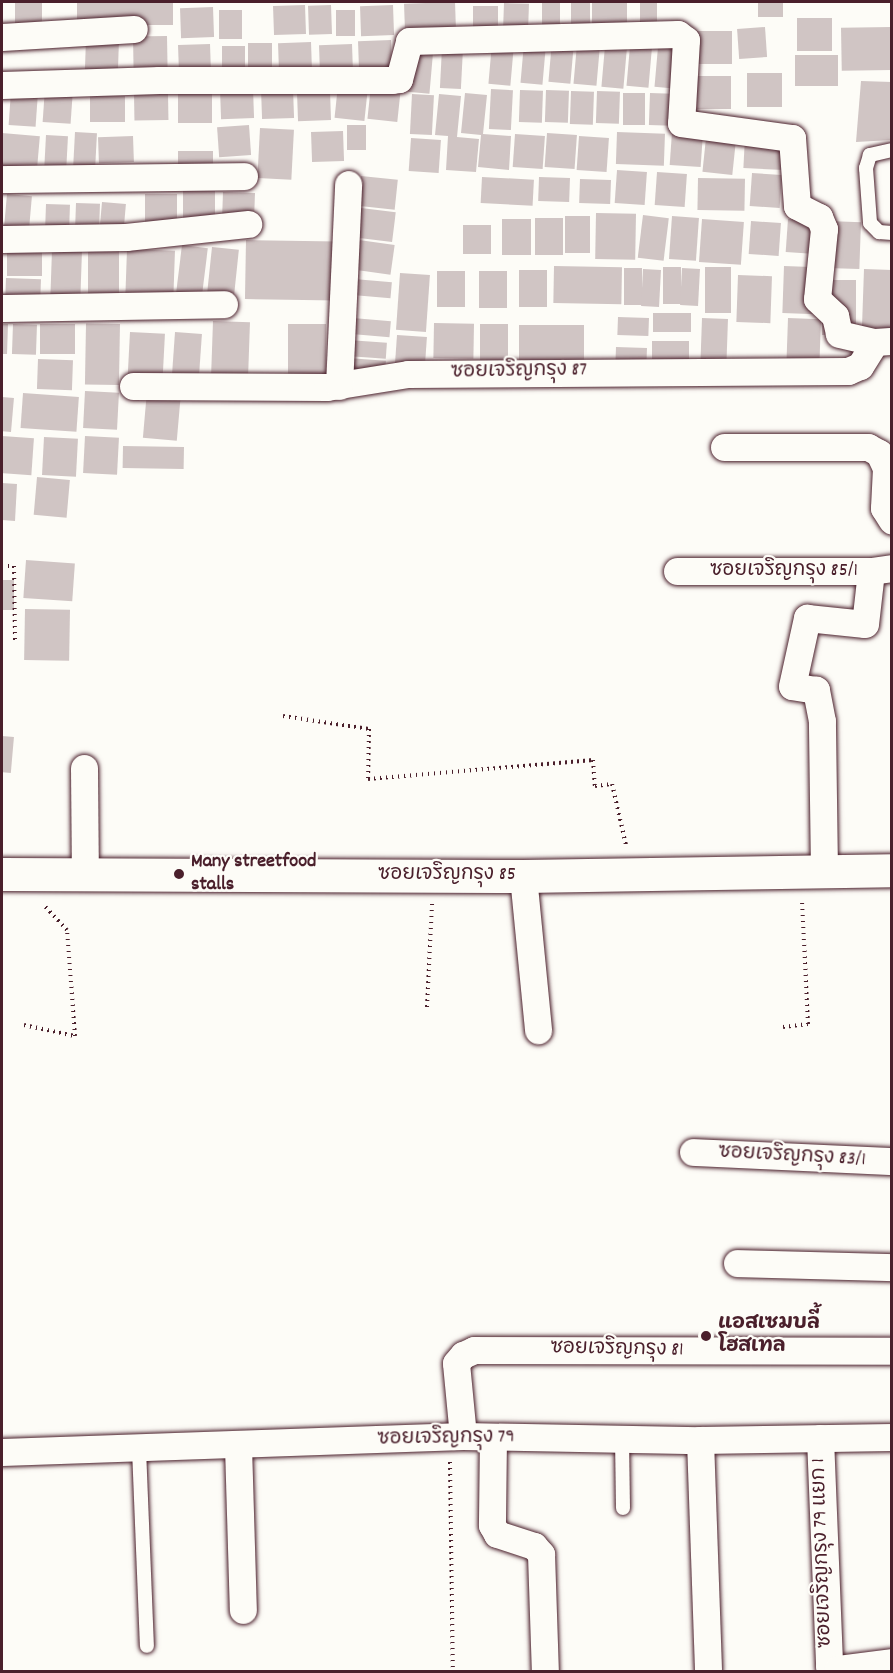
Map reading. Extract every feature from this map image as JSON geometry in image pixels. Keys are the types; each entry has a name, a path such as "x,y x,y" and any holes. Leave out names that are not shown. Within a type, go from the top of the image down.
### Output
{"street":[{"path":"2,37 134,29"},
{"path":"2,85 170,80 392,80 399,79 409,41 682,35 686,40 681,123 792,138 797,206 819,217 824,230 817,299 835,316 839,334 883,342"},
{"path":"2,179 244,176"},
{"path":"339,386 348,184"},
{"path":"2,239 126,237 248,224"},
{"path":"2,308 224,304"},
{"name":"ซอยเจริญกรุง 87","path":"133,386 339,386 408,374 848,371 860,366 883,342"},
{"path":"724,447 868,447 879,453 885,468 884,508 891,521"},
{"path":"813,872 822,721 816,690 792,686 807,618 865,624 881,570"},
{"name":"ซอยเจริญกรุง 85/1","path":"677,572 881,570"},
{"path":"84,768 85,873"},
{"name":"ซอยเจริญกรุง 85","path":"9,874 523,876 891,870"},
{"path":"523,876 538,1030"},
{"name":"ซอยเจริญกรุง 83/1","path":"693,1152 891,1161"},
{"path":"737,1263 891,1267"},
{"name":"ซอยเจริญกรุง 81","path":"456,1437 456,1363 463,1355 474,1350 891,1351"},
{"name":"ซอยเจริญกรุง 79","path":"2,1452 456,1437 700,1440 891,1437"},
{"path":"493,1437 492,1525 497,1534 534,1546 541,1554 545,1671"},
{"name":"ซอยเจริญกรุง 79 แยก 1","path":"820,1438 829,1666 838,1669 891,1662"},
{"path":"700,1440 708,1669"},
{"path":"238,1446 243,1610"}],"lane":[{"path":"891,150 870,155 866,168 870,222 879,232 891,233"},
{"path":"622,1438 623,1508"},
{"path":"139,1449 147,1646"}],"path":[{"path":"2,566 14,566 15,640"},
{"path":"283,716 369,729 368,779 593,760 595,786 612,784 633,874"},
{"path":"783,1027 808,1024 813,872"},
{"path":"9,874 67,930 75,1036 24,1024"},
{"path":"427,1007 434,875"},
{"path":"453,1671 456,1437"}],"building":[{"path":"15,2 42,2 42,34 15,34"},
{"path":"77,2 173,2 173,25 77,25"},
{"path":"455,2 456,31 405,33 404,4"},
{"path":"542,2 560,2 560,30 542,30"},
{"path":"571,2 590,2 590,31 571,31"},
{"path":"592,2 627,2 627,30 592,30"},
{"path":"640,2 657,2 657,31 640,31"},
{"path":"758,2 783,2 783,17 758,17"},
{"path":"504,3 529,4 528,30 503,29"},
{"path":"305,5 306,34 274,35 273,6"},
{"path":"331,5 332,34 309,35 308,6"},
{"path":"393,5 394,35 361,36 360,6"},
{"path":"473,6 498,6 498,32 473,32"},
{"path":"213,7 214,37 181,38 180,8"},
{"path":"219,10 242,10 242,39 219,39"},
{"path":"336,10 355,10 355,36 336,36"},
{"path":"797,18 832,18 832,51 797,51"},
{"path":"765,27 767,57 739,59 737,29"},
{"path":"891,27 892,70 842,71 841,28"},
{"path":"697,31 732,31 732,64 697,64"},
{"path":"167,36 168,120 134,121 133,37"},
{"path":"86,39 119,40 118,78 85,77"},
{"path":"391,40 392,70 359,71 358,41"},
{"path":"552,41 574,43 570,84 548,82"},
{"path":"311,42 312,71 279,72 278,43"},
{"path":"248,43 272,43 272,72 248,72"},
{"path":"492,43 514,45 510,86 488,84"},
{"path":"524,43 546,45 542,85 521,83"},
{"path":"210,44 211,73 179,74 178,45"},
{"path":"352,44 353,73 320,74 319,45"},
{"path":"577,44 600,46 596,86 574,84"},
{"path":"222,46 245,46 245,75 222,75"},
{"path":"605,46 627,48 623,89 601,87"},
{"path":"630,46 652,48 648,88 627,86"},
{"path":"658,47 680,49 676,89 655,87"},
{"path":"442,48 463,49 461,89 440,88"},
{"path":"411,52 433,54 429,94 408,92"},
{"path":"795,55 838,55 838,86 795,86"},
{"path":"747,73 782,73 782,107 747,107"},
{"path":"697,76 731,76 731,109 697,109"},
{"path":"861,81 892,82 892,140 856,142"},
{"path":"338,85 368,88 364,121 335,118"},
{"path":"371,85 401,88 397,122 367,119"},
{"path":"45,88 73,90 71,124 43,122"},
{"path":"253,88 254,118 221,119 220,89"},
{"path":"293,88 294,118 262,119 261,89"},
{"path":"491,89 513,90 511,130 489,129"},
{"path":"178,90 212,90 212,123 178,123"},
{"path":"520,90 543,91 542,123 519,122"},
{"path":"546,90 569,91 568,123 545,122"},
{"path":"11,91 38,93 36,127 9,125"},
{"path":"330,91 331,120 298,121 297,92"},
{"path":"571,91 594,92 593,125 570,124"},
{"path":"597,91 620,92 619,124 596,123"},
{"path":"465,93 487,95 483,134 511,136 509,170 478,167 481,135 461,133"},
{"path":"623,93 645,93 645,125 623,125"},
{"path":"650,93 673,94 672,126 649,125"},
{"path":"412,94 434,95 432,135 410,134"},
{"path":"439,94 461,96 457,137 479,139 476,172 446,170 448,136 435,135"},
{"path":"90,96 125,96 125,122 90,122"},
{"path":"249,125 251,155 219,157 217,127"},
{"path":"347,125 366,125 366,150 347,150"},
{"path":"260,128 294,130 291,180 257,178"},
{"path":"343,131 344,161 312,162 311,132"},
{"path":"75,132 97,133 95,171 73,170"},
{"path":"617,132 665,134 664,166 616,164"},
{"path":"672,132 703,134 701,167 670,165"},
{"path":"2,133 40,136 36,175 2,172"},
{"path":"547,133 577,135 575,169 545,167"},
{"path":"515,134 545,136 543,169 513,167"},
{"path":"46,135 68,136 66,174 44,173"},
{"path":"133,136 134,162 99,163 98,137"},
{"path":"579,136 609,138 607,172 577,170"},
{"path":"745,137 785,139 783,170 743,168"},
{"path":"411,138 441,140 439,173 409,171"},
{"path":"706,138 736,141 732,175 702,172"},
{"path":"178,151 213,151 213,177 178,177"},
{"path":"617,170 647,172 645,205 615,203"},
{"path":"657,172 687,174 685,207 655,205"},
{"path":"752,173 782,175 780,208 750,206"},
{"path":"361,176 398,180 395,210 358,206"},
{"path":"482,177 534,180 533,206 481,203"},
{"path":"539,177 570,178 569,202 538,201"},
{"path":"698,178 745,179 744,211 697,210"},
{"path":"580,179 611,180 610,204 579,203"},
{"path":"183,191 215,191 215,229 183,229"},
{"path":"223,192 255,193 254,231 222,230"},
{"path":"7,194 32,196 28,236 4,234"},
{"path":"145,194 177,194 177,232 145,232"},
{"path":"102,202 126,204 122,245 98,243"},
{"path":"76,203 100,204 99,244 75,243"},
{"path":"46,204 70,205 69,245 45,244"},
{"path":"361,208 396,212 392,242 357,238"},
{"path":"596,213 636,214 635,260 595,259"},
{"path":"643,215 669,218 664,261 638,258"},
{"path":"565,216 590,216 590,253 565,253"},
{"path":"672,216 699,218 696,261 669,259"},
{"path":"535,218 563,218 563,255 535,255"},
{"path":"502,219 531,219 531,255 502,255"},
{"path":"702,219 744,222 741,265 699,262"},
{"path":"788,219 818,221 816,254 786,252"},
{"path":"751,221 781,223 779,256 749,254"},
{"path":"828,221 861,222 859,269 826,268"},
{"path":"463,225 491,225 491,254 463,254"},
{"path":"246,240 337,242 336,301 245,299"},
{"path":"359,240 395,245 390,275 355,270"},
{"path":"182,245 208,248 202,296 176,293"},
{"path":"7,246 42,246 42,276 7,276"},
{"path":"212,247 239,250 234,298 207,295"},
{"path":"127,249 175,251 173,300 125,298"},
{"path":"52,250 82,251 80,301 50,300"},
{"path":"88,251 119,251 119,300 88,300"},
{"path":"554,266 622,267 621,304 553,303"},
{"path":"784,266 818,267 816,314 782,313"},
{"path":"663,267 681,267 681,304 663,304"},
{"path":"705,267 731,267 731,313 705,313"},
{"path":"624,268 642,268 642,305 624,305"},
{"path":"682,268 700,269 698,306 680,305"},
{"path":"643,269 661,270 659,307 641,306"},
{"path":"864,269 892,270 889,355 861,354"},
{"path":"519,270 547,270 547,307 519,307"},
{"path":"437,271 465,271 465,307 437,307"},
{"path":"479,271 507,271 507,308 479,308"},
{"path":"400,273 430,275 426,332 396,330"},
{"path":"738,275 772,276 770,323 736,322"},
{"path":"6,278 41,279 40,310 5,309"},
{"path":"354,279 392,282 390,298 353,295"},
{"path":"822,280 856,280 856,335 822,335"},
{"path":"653,313 691,313 691,332 653,332"},
{"path":"618,317 649,318 648,336 617,335"},
{"path":"353,318 391,321 389,337 352,334"},
{"path":"702,318 728,319 726,366 700,365"},
{"path":"788,318 821,319 819,366 786,365"},
{"path":"213,321 250,322 248,377 211,376"},
{"path":"86,323 120,324 119,385 85,384"},
{"path":"434,323 474,324 473,359 433,358"},
{"path":"2,324 8,324 7,354 2,354"},
{"path":"13,324 37,325 36,355 12,354"},
{"path":"40,324 75,324 75,354 40,354"},
{"path":"288,324 326,324 326,379 288,379"},
{"path":"480,324 508,324 508,360 480,360"},
{"path":"519,325 584,325 584,364 519,364"},
{"path":"130,332 165,334 163,380 128,378"},
{"path":"175,332 202,334 199,381 172,379"},
{"path":"397,335 427,337 425,370 395,368"},
{"path":"348,340 387,343 386,359 347,356"},
{"path":"652,341 689,341 689,359 652,359"},
{"path":"616,347 647,348 646,366 615,365"},
{"path":"347,358 386,361 385,377 346,374"},
{"path":"38,359 73,360 72,390 37,389"},
{"path":"85,391 119,393 117,430 83,428"},
{"path":"147,391 181,394 177,441 143,438"},
{"path":"23,393 79,397 76,432 21,428"},
{"path":"2,397 14,398 11,432 2,431"},
{"path":"2,436 34,438 31,475 2,473"},
{"path":"85,436 119,438 117,475 83,473"},
{"path":"44,437 78,439 76,477 42,475"},
{"path":"123,446 184,447 184,469 123,468"},
{"path":"37,477 70,480 67,518 34,515"},
{"path":"2,483 17,484 15,521 2,520"},
{"path":"26,560 75,563 72,601 23,598"},
{"path":"2,580 14,580 14,610 2,610"},
{"path":"25,609 70,610 69,661 24,660"},
{"path":"2,736 14,737 11,773 2,772"}],"place":[{"name":"Many streetfood stalls","path":"179,874"},
{"name":"แอสเซมบลี้ โฮสเทล","path":"706,1336"}]}
